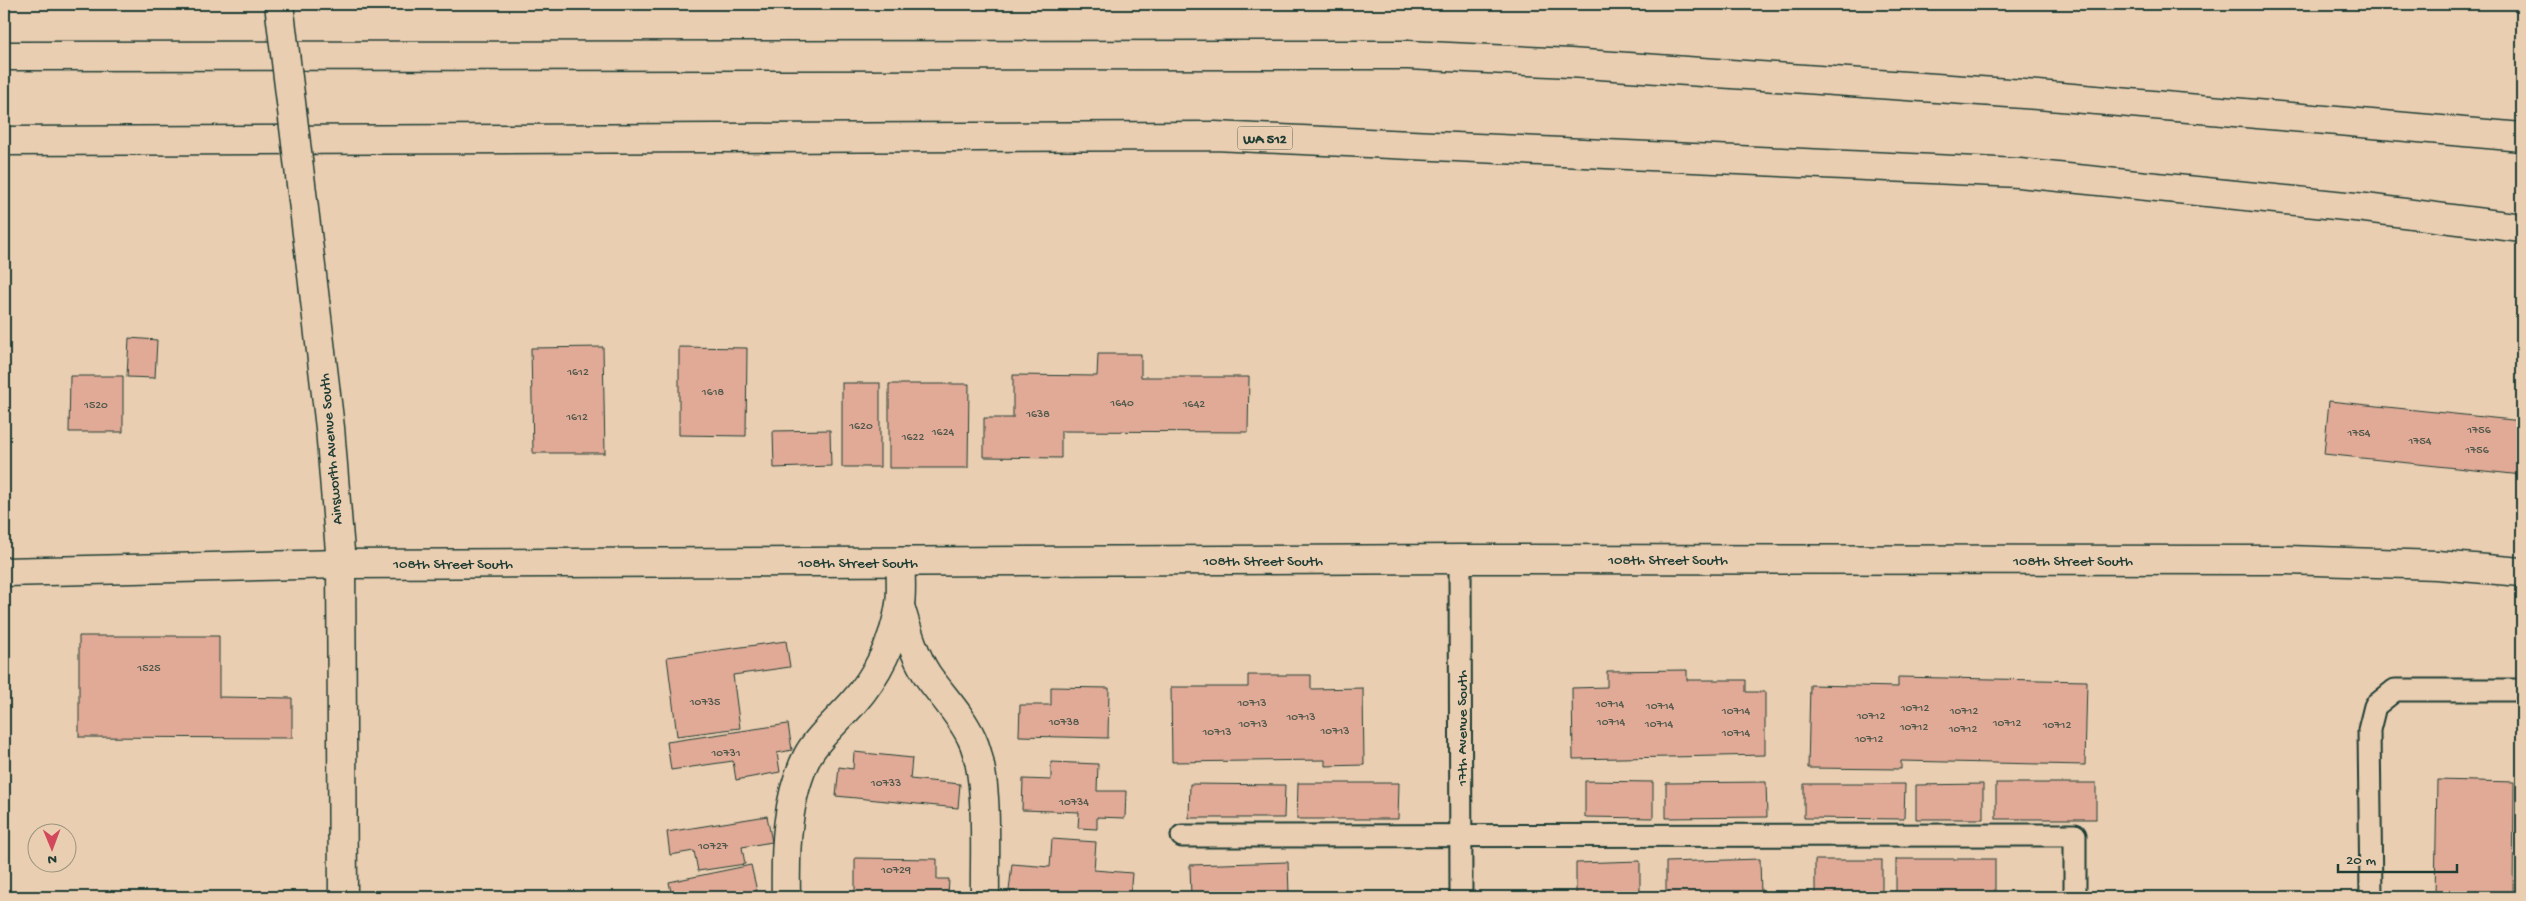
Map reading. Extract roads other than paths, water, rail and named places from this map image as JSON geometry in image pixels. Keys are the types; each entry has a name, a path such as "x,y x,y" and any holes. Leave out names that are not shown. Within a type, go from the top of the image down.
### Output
{"main road":[{"name":"Ainsworth Avenue South","path":"279,4 330,428 340,564 343,897"},
{"path":"4,56 1408,55 1570,63 2038,95 2522,137"},
{"name":"WA 512","path":"4,141 1215,136 2019,173 2365,208 2522,228"},
{"name":"108th Street South","path":"4,572 340,564 1460,559 2287,560 2436,565 2522,572"},
{"path":"786,897 789,823 797,781 809,754 861,695 878,668 890,642 900,605 901,562"},
{"path":"900,605 911,642 920,662 964,724 973,741 980,775 982,800 985,897"}],"lane":[{"name":"17th Avenue South","path":"1460,559 1461,897"},
{"path":"2371,897 2369,730 2375,706 2395,690 2522,690"},
{"path":"1182,836 2075,835 2075,897"}]}
